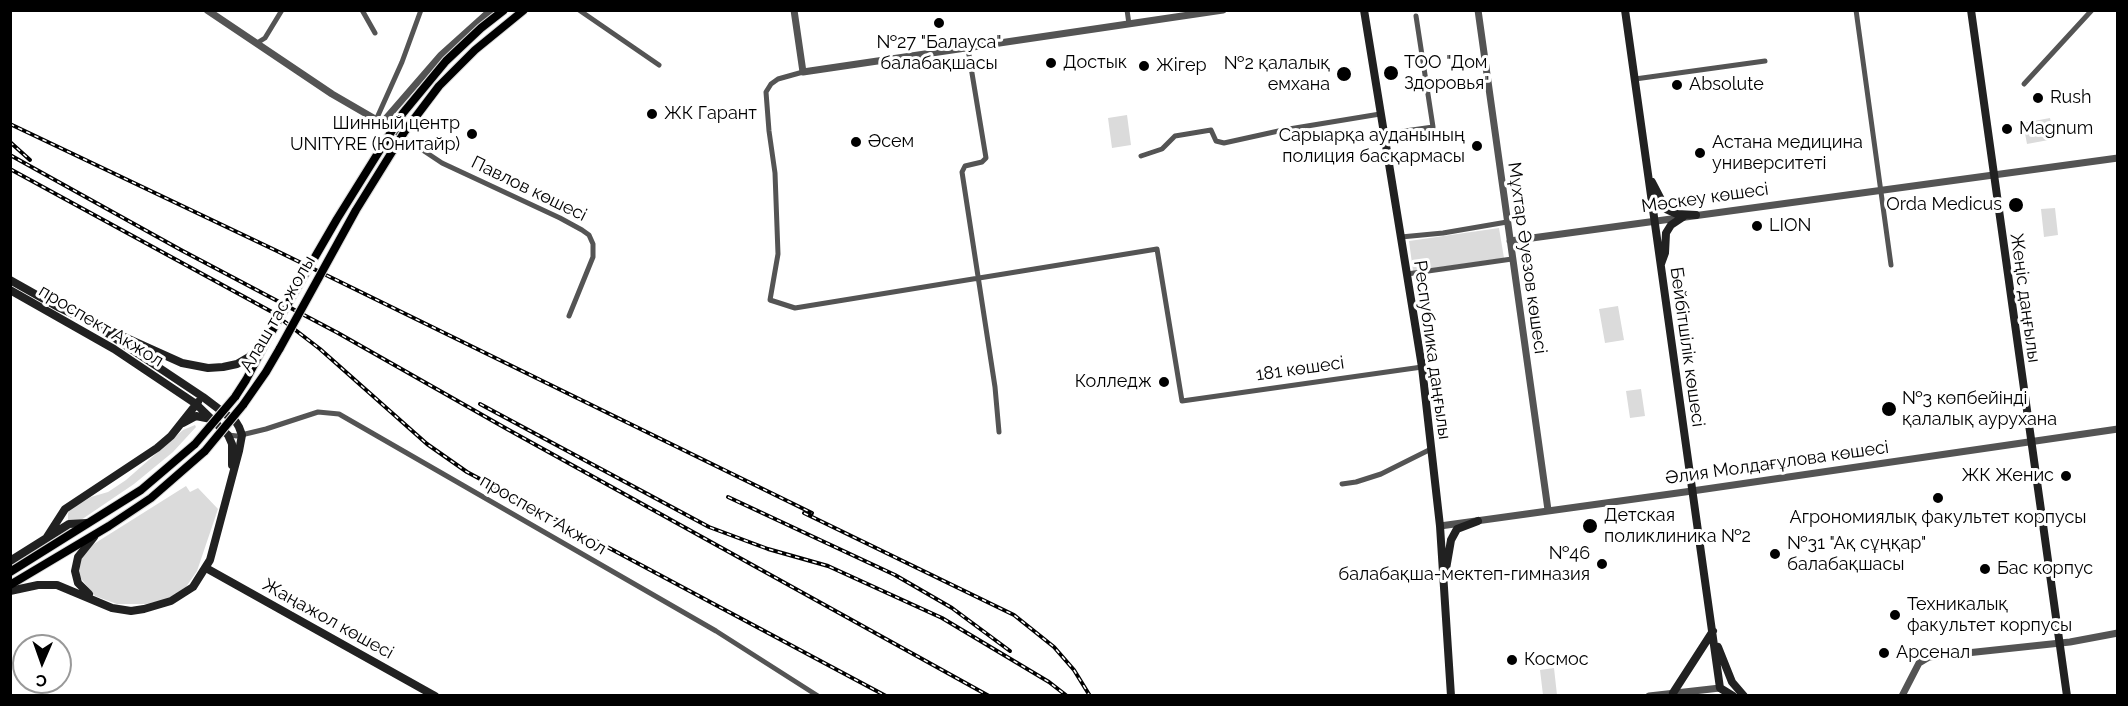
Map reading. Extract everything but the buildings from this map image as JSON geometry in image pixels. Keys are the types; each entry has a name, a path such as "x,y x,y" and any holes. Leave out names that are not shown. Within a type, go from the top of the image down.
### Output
{"main road":[{"name":"Алаш тас жолы","path":"10,572 141,490 195,444 246,380 337,219 403,113 446,61 504,10"},
{"name":"Алаш тас жолы","path":"10,585 151,498 205,451 243,405 266,372 356,210 405,131 440,86 475,50 524,10"},
{"name":"Республика даңғылы","path":"1364,10 1422,367 1440,526 1451,696"},
{"name":"Бейбітшілік көшесі","path":"1625,10 1713,631 1718,692"},
{"name":"Жеңіс даңғылы","path":"1971,10 2067,696"},
{"path":"1648,175 1666,209 1677,214 1696,215"},
{"path":"1660,266 1665,253 1666,233 1671,225 1683,217"},
{"path":"10,280 95,325 182,363 208,368 237,364 249,357 268,338"},
{"name":"проспект Акжол","path":"10,290 114,349 196,405 228,435"},
{"name":"проспект Акжол","path":"95,325 203,397 236,422 242,435"},
{"path":"177,392 187,406 179,425"},
{"path":"47,537 65,509 157,448 203,397"},
{"path":"179,425 196,416 214,420"},
{"path":"228,435 232,444 232,472"},
{"path":"10,591 38,585 57,585 103,604 131,610 156,607 171,601 193,587 212,554 242,435"},
{"path":"65,509 64,516 69,524"},
{"path":"1444,582 1454,534 1462,526 1478,521"},
{"path":"10,561 69,524 82,525 91,522"},
{"path":"96,533 78,556 75,571 82,588 103,604"},
{"name":"Жаңажол көшесі","path":"206,568 435,696"},
{"path":"1673,693 1713,631"},
{"path":"1713,631 1732,682 1744,696"},
{"path":"1718,692 1733,696"}],"street":[{"path":"207,10 332,94 379,122"},
{"path":"257,43 265,38 282,10"},
{"path":"362,10 375,33"},
{"path":"379,122 421,10"},
{"path":"379,122 441,55 491,10"},
{"path":"579,10 659,65"},
{"path":"794,10 803,72"},
{"path":"1127,10 1129,24"},
{"path":"978,277 795,308 770,300 778,254 775,173 766,92 771,84 778,79 803,72 1223,10"},
{"name":"Мұхтар Әуезов көшесі","path":"1478,10 1548,510"},
{"path":"1856,10 1891,265"},
{"path":"2024,84 2092,10"},
{"path":"1384,134 1433,127 1416,16"},
{"path":"968,49 986,158 982,162 965,166 962,172 995,387 999,432"},
{"path":"1635,79 1765,61"},
{"path":"1141,156 1162,149 1175,136 1211,130 1216,141 1224,143 1283,130 1380,114"},
{"name":"Павлов көшесі","path":"379,122 441,163 560,218 589,235 593,243 593,257 570,316"},
{"name":"Мәскеу көшесі","path":"1510,241 2118,158"},
{"path":"1401,237 1443,233 1507,222"},
{"name":"181 көшесі","path":"978,277 1157,249 1182,401 1422,367"},
{"path":"1407,274 1512,260"},
{"name":"проспект Акжол","path":"242,435 318,412 339,414 716,632 818,696"},
{"name":"Әлия Молдағұлова көшесі","path":"1440,526 1692,492 2118,429"},
{"path":"228,435 242,435"},
{"path":"1342,484 1381,474 1431,449"},
{"path":"1902,696 1919,663 1929,657 2070,642 2118,633"},
{"path":"1649,696 1718,692"},
{"path":"1673,693 1689,693 1694,696"}],"shaded area":[{"path":"1127,115 1131,145 1112,148 1108,118"},
{"path":"2050,118 2054,139 2027,144 2023,123"},
{"path":"2055,208 2058,235 2044,237 2041,209"},
{"path":"1499,228 1504,258 1413,271 1409,241"},
{"path":"1618,306 1624,340 1605,343 1599,309"},
{"path":"1641,389 1645,416 1630,418 1626,391"},
{"path":"195,425 196,427 173,452 134,484 78,522 68,520 70,509 91,497 108,492 126,480 183,430"},
{"path":"186,486 190,492 198,488 218,509 197,571 186,587 168,599 146,604 117,604 95,596 79,576 81,558 89,547"},
{"path":"1554,668 1557,695 1543,695 1540,670"}],"railway":[{"path":"10,124 277,251 812,513"},
{"path":"10,142 30,160"},
{"path":"10,155 181,250 338,333 989,696"},
{"path":"10,169 272,312 320,349 427,444 467,472 886,696"},
{"path":"480,404 709,527 768,549 828,566 942,618 1049,682 1067,696"},
{"path":"728,497 895,575 952,608 1010,651"},
{"path":"804,513 1014,615 1054,647 1074,670 1090,696"}],"place":[{"name":"№27 \"Балауса\" балабақшасы","path":"939,23"},
{"name":"Достык","path":"1051,63"},
{"name":"Жiгер","path":"1144,66"},
{"name":"ТОО \"Дом Здоровья\"","path":"1391,73"},
{"name":"№2 қалалық емхана","path":"1344,74"},
{"name":"Absolute","path":"1677,85"},
{"name":"Rush","path":"2038,98"},
{"name":"ЖК Гарант","path":"652,114"},
{"name":"Magnum","path":"2007,129"},
{"name":"Шинный центр UNITYRE (Юнитайр)","path":"472,134"},
{"name":"Әсем","path":"856,142"},
{"name":"Сарыарқа ауданының полиция басқармасы","path":"1477,146"},
{"name":"Астана медицина университеті","path":"1700,153"},
{"name":"Orda Medicus","path":"2016,205"},
{"name":"LION","path":"1757,226"},
{"name":"Колледж","path":"1164,382"},
{"name":"№3 көпбейінді қалалық аурухана","path":"1889,409"},
{"name":"ЖК Женис","path":"2066,476"},
{"name":"Агрономиялық факультет корпусы","path":"1938,498"},
{"name":"Детская поликлиника №2","path":"1590,526"},
{"name":"№31 \"Ақ сұңқар\" балабақшасы","path":"1775,554"},
{"name":"№46 балабақша-мектеп-гимназия","path":"1602,564"},
{"name":"Бас корпус","path":"1985,569"},
{"name":"Техникалық факультет корпусы","path":"1895,615"},
{"name":"Арсенал","path":"1884,653"},
{"name":"Космос","path":"1512,660"}]}
